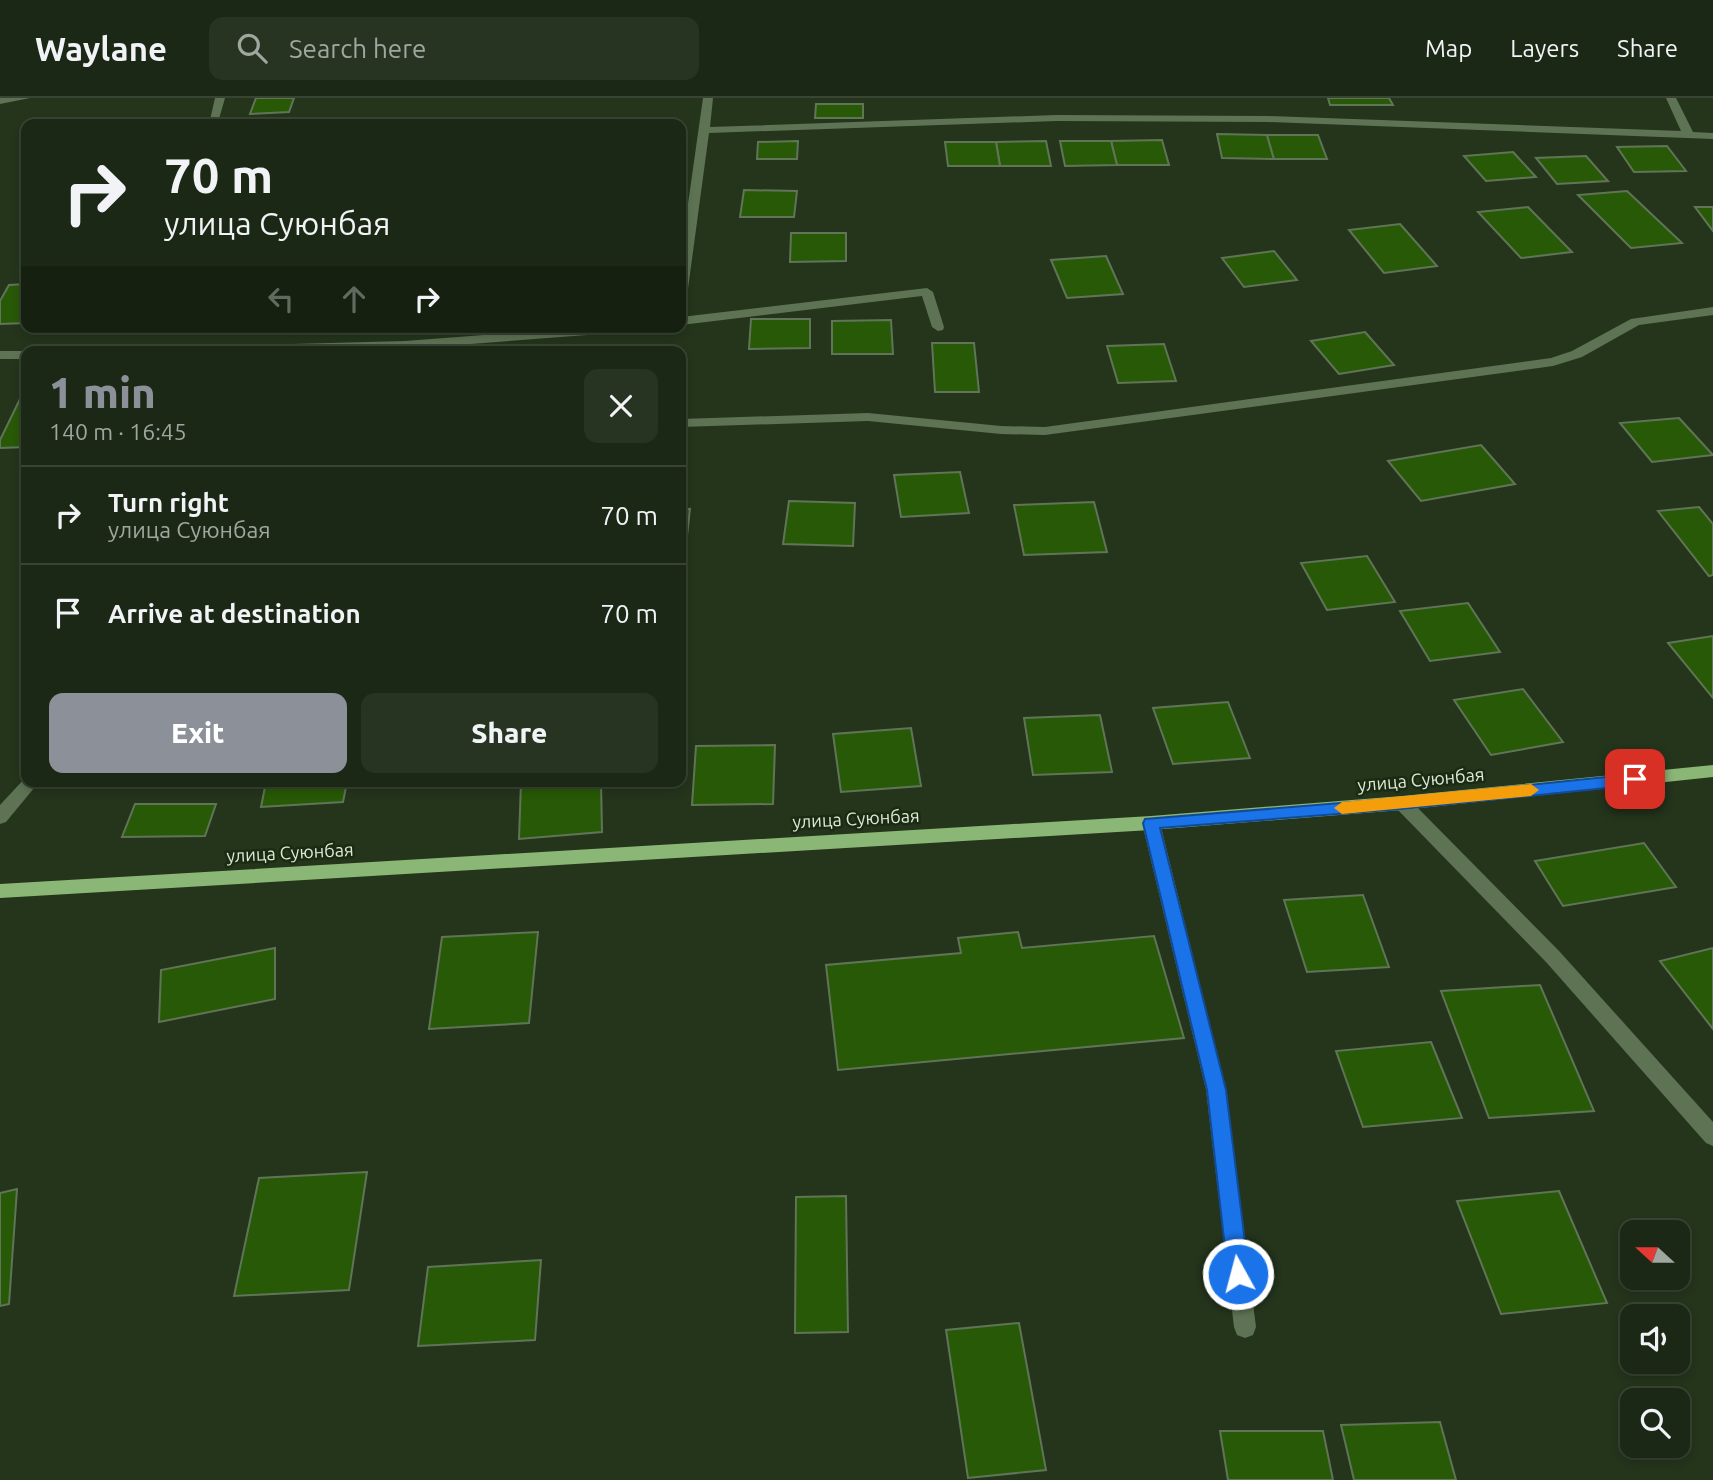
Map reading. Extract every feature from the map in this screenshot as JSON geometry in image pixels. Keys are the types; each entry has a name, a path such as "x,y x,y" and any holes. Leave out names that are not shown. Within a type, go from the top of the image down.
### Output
{"main road":[{"name":"улица Суюнбая","path":"0,891 1151,823 1402,803 1713,771"}],"street":[{"path":"0,101 25,98"},
{"path":"214,119 220,98"},
{"path":"686,261 708,98"},
{"path":"1671,98 1689,136"},
{"path":"705,130 1056,118 1268,119 1713,136"},
{"path":"686,320 927,292 938,327"},
{"path":"686,423 868,417 1001,430 1045,431 1553,362 1577,354 1636,322 1713,311"},
{"path":"425,346 572,333"},
{"path":"0,355 21,355"},
{"path":"0,817 26,787"},
{"path":"1402,803 1553,957 1713,1137"},
{"path":"1151,823 1216,1090 1245,1327"}],"building":[{"path":"256,98 294,98 289,112 250,114"},
{"path":"1328,98 1389,98 1393,105 1330,105"},
{"path":"816,104 863,104 863,118 815,118"},
{"path":"1217,134 1267,135 1274,159 1222,158"},
{"path":"1267,135 1318,135 1327,159 1274,159"},
{"path":"1162,140 1169,165 1117,165 1111,141"},
{"path":"798,141 797,159 757,159 758,142"},
{"path":"1046,141 1051,166 1000,166 996,142"},
{"path":"1060,141 1111,141 1117,165 1065,166"},
{"path":"945,142 996,142 1000,166 948,166"},
{"path":"1667,146 1686,171 1634,172 1617,147"},
{"path":"1513,152 1536,177 1486,181 1464,156"},
{"path":"1586,156 1608,181 1557,184 1536,158"},
{"path":"744,190 797,191 794,217 740,217"},
{"path":"1627,191 1682,243 1631,248 1578,195"},
{"path":"1528,207 1572,252 1521,258 1478,212"},
{"path":"1695,207 1713,207 1713,231"},
{"path":"1400,224 1437,266 1384,273 1349,230"},
{"path":"791,233 846,233 846,261 790,262"},
{"path":"1274,251 1297,280 1244,287 1222,258"},
{"path":"1106,256 1123,294 1067,298 1051,260"},
{"path":"21,284 21,323 0,324 0,301 9,285"},
{"path":"751,319 810,319 810,348 749,349"},
{"path":"891,320 893,354 832,354 832,321"},
{"path":"1365,332 1394,365 1339,374 1311,341"},
{"path":"932,343 974,343 979,392 935,392"},
{"path":"1164,344 1176,381 1118,383 1107,346"},
{"path":"21,399 21,447 0,448 0,440"},
{"path":"1679,418 1713,455 1652,462 1620,423"},
{"path":"1481,445 1515,484 1421,501 1388,461"},
{"path":"960,472 969,513 901,517 894,475"},
{"path":"789,501 855,503 853,546 783,544"},
{"path":"1094,502 1107,552 1024,555 1014,505"},
{"path":"1699,507 1713,524 1713,575 1709,576 1658,511"},
{"path":"686,509 690,509 686,544"},
{"path":"1367,556 1395,602 1327,610 1301,563"},
{"path":"1468,603 1500,652 1430,661 1400,611"},
{"path":"1713,636 1713,698 1668,643"},
{"path":"1523,689 1563,742 1491,755 1454,700"},
{"path":"1228,702 1250,758 1173,764 1153,708"},
{"path":"1100,715 1112,772 1033,775 1024,718"},
{"path":"911,728 921,786 841,792 833,734"},
{"path":"775,745 773,804 692,805 696,746"},
{"path":"265,787 346,787 343,802 261,807"},
{"path":"521,787 601,787 602,832 519,839"},
{"path":"135,804 216,804 205,836 122,837"},
{"path":"1644,843 1676,887 1563,906 1535,861"},
{"path":"1363,895 1389,967 1307,972 1284,900"},
{"path":"538,932 529,1023 429,1029 442,937"},
{"path":"1018,932 1022,948 1154,936 1184,1038 838,1070 826,965 961,953 958,938"},
{"path":"275,948 275,999 159,1022 161,970"},
{"path":"1713,948 1713,1029 1660,961"},
{"path":"1540,985 1594,1111 1489,1118 1441,991"},
{"path":"1431,1042 1462,1118 1363,1127 1336,1051"},
{"path":"367,1172 349,1290 234,1296 259,1178"},
{"path":"17,1189 9,1304 0,1306 0,1193"},
{"path":"1559,1191 1607,1303 1501,1314 1457,1201"},
{"path":"846,1196 848,1332 795,1333 796,1197"},
{"path":"541,1260 535,1340 418,1346 428,1267"},
{"path":"1019,1323 1046,1470 968,1478 946,1330"},
{"path":"1440,1422 1456,1480 1354,1480 1341,1425"},
{"path":"1220,1431 1323,1431 1333,1480 1228,1480"}],"slow traffic":[{"path":"1342,808 1531,790"}],"route":[{"path":"1238,1274 1216,1090 1151,823 1402,803 1635,779"}]}
